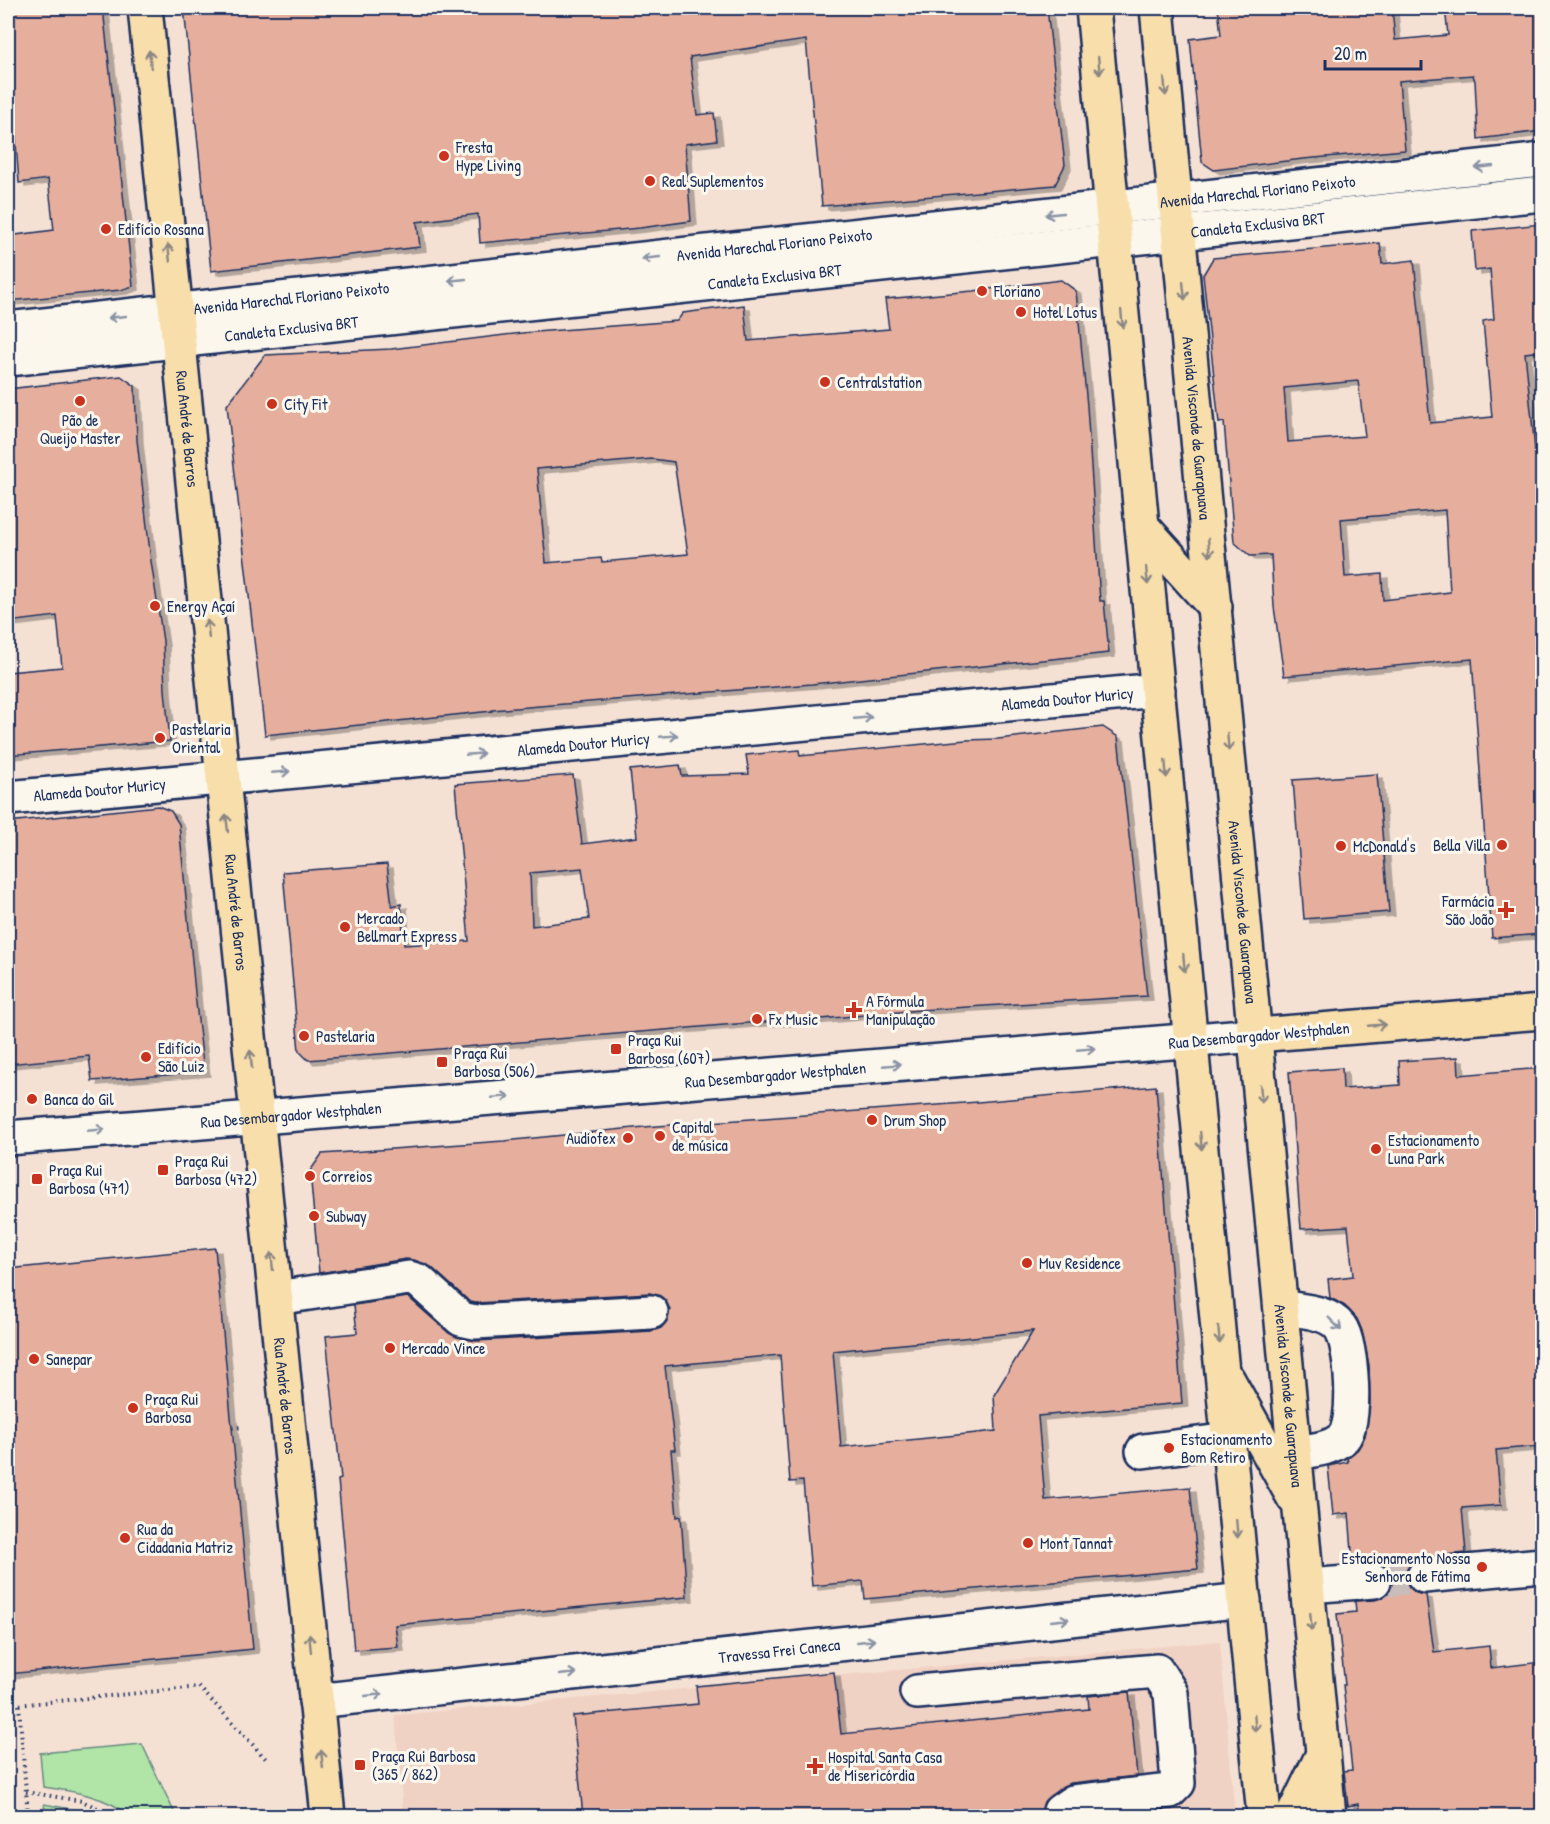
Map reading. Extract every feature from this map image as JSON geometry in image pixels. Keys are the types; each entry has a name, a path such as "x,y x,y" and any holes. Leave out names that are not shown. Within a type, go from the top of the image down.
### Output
{"main road":[{"name":"Rua André de Barros","path":"145,8 328,1816"},
{"name":"Avenida Visconde de Guarapuava","path":"1157,8 1329,1816"},
{"path":"1098,14 1112,208 1264,1816"},
{"path":"1142,526 1215,607"},
{"name":"Rua Desembargador Westphalen","path":"1256,1035 1542,1012"},
{"path":"1222,1368 1300,1508"},
{"path":"1293,1816 1323,1754"}],"street":[{"name":"Avenida Marechal Floriano Peixoto","path":"8,329 177,325 1112,208 1542,160"},
{"name":"Canaleta Exclusiva BRT","path":"8,359 177,325 1115,240 1542,194"},
{"name":"Alameda Doutor Muricy","path":"8,798 1158,690"},
{"name":"Rua Desembargador Westphalen","path":"8,1138 1256,1035"},
{"path":"276,1298 409,1278 419,1281 461,1319 475,1322 651,1312"},
{"path":"1281,1307 1327,1316 1341,1328 1347,1344 1351,1380 1352,1408 1349,1427 1344,1437 1323,1449 1294,1453"},
{"path":"1143,1451 1229,1440"},
{"path":"1424,1576 1542,1565"},
{"path":"1307,1586 1374,1581"},
{"name":"Travessa Frei Caneca","path":"316,1701 1244,1600"},
{"path":"917,1692 1157,1671 1171,1693 1178,1783 1170,1791 1073,1802 1060,1811 1060,1816"}],"path":[{"path":"232,1428 241,1427"},
{"path":"8,1706 199,1687 267,1760"},
{"path":"19,1705 28,1816"},
{"path":"26,1792 82,1801 115,1816"}],"shaded area":[{"name":"Hospital Santa Casa de Misericórdia","path":"1220,1641 1235,1816 403,1816 395,1715"}],"green space":[{"path":"142,1744 176,1816 130,1816 100,1799 43,1787 40,1753"},
{"path":"44,1804 81,1811 93,1816 46,1816"}],"building":[{"path":"8,8 103,8 133,286 121,290 8,301 8,236 54,230 48,179 19,183 14,117 8,118"},
{"path":"184,8 648,8 648,11 673,8 1047,8 1065,165 1055,185 822,206 806,40 690,57 697,115 714,113 717,140 685,144 691,221 480,243 478,214 417,222 420,247 211,271"},
{"path":"1218,8 1392,8 1395,40 1448,35 1445,8 1542,8 1542,131 1478,139 1473,75 1399,81 1405,150 1214,170 1202,162 1190,39 1221,35"},
{"path":"1542,224 1542,351 1525,353 1539,488 1542,487 1542,934 1492,938 1472,659 1284,676 1274,607 1271,555 1250,556 1234,542 1224,422 1219,423 1203,275 1213,258 1380,243 1382,264 1414,260 1430,423 1492,417 1483,321 1494,319 1490,269 1475,271 1472,231","holes":["1358,381 1365,436 1288,442 1284,388","1445,510 1450,592 1383,600 1382,574 1345,577 1341,519"]},
{"path":"1061,280 1076,291 1087,406 1100,601 1104,601 1109,653 812,684 492,710 265,735 227,405 265,355 391,349 522,333 677,321 683,313 744,305 748,341 889,329 885,299","holes":["652,459 674,462 688,554 602,562 601,558 546,563 537,469"]},
{"path":"121,376 135,386 137,440 163,641 170,741 8,755 8,672 62,667 57,616 8,622 8,389"},
{"path":"1103,727 1118,737 1147,996 920,1010 788,1022 760,1022 308,1060 299,1051 283,872 387,864 392,906 401,904 404,945 469,941 455,784 573,775 582,844 637,837 630,770 680,765 682,776 749,774 746,755 799,750 800,756 998,739","holes":["582,868 589,919 532,926 530,873"]},
{"name":"McDonald's","path":"1377,774 1389,912 1304,919 1293,780"},
{"path":"158,806 171,811 179,824 204,1072 92,1081 89,1056 8,1064 8,822"},
{"path":"1458,1057 1459,1075 1542,1068 1542,1446 1496,1450 1501,1505 1462,1508 1466,1553 1422,1557 1414,1560 1407,1568 1405,1578 1408,1586 1416,1593 1426,1595 1434,1652 1489,1646 1491,1668 1542,1662 1542,1816 1360,1816 1358,1804 1348,1806 1344,1771 1352,1770 1337,1614 1356,1612 1355,1601 1384,1597 1391,1590 1393,1579 1389,1570 1382,1564 1373,1562 1353,1564 1349,1513 1333,1515 1328,1466 1348,1462 1347,1458 1358,1449 1365,1436 1370,1404 1369,1365 1362,1331 1357,1319 1345,1306 1330,1298 1328,1279 1353,1276 1348,1226 1301,1229 1289,1072 1342,1068 1343,1089 1400,1085 1399,1061"},
{"path":"1156,1086 1182,1403 1038,1416 1045,1500 1190,1487 1198,1569 865,1599 863,1581 812,1586 803,1481 790,1482 780,1355 665,1366 675,1450 671,1450 677,1517 681,1516 687,1597 395,1625 398,1647 354,1650 338,1480 341,1479 326,1336 357,1333 354,1305 408,1297 449,1333 476,1341 652,1331 661,1328 667,1321 670,1310 666,1301 650,1293 470,1302 431,1267 406,1259 319,1273 310,1171 322,1154","holes":["1033,1331 994,1395 996,1431 841,1447 833,1351"]},
{"name":"Rua da Cidadania Matriz","path":"215,1248 253,1649 8,1674 8,1269"},
{"path":"834,1672 841,1734 1089,1709 1088,1696 1129,1692 1137,1776 1071,1783 1063,1786 1044,1802 1041,1816 583,1816 573,1716 698,1704 696,1686"}],"tunnel":[{"path":"1374,1581 1424,1576"}],"place":[{"name":"Fresta Hype Living","path":"444,156"},
{"name":"Real Suplementos","path":"650,181"},
{"name":"Edifício Rosana","path":"106,229"},
{"name":"Floriano","path":"982,291"},
{"name":"Hotel Lotus","path":"1021,312"},
{"name":"Centralstation","path":"825,382"},
{"name":"Pão de Queijo Master","path":"80,401"},
{"name":"City Fit","path":"272,404"},
{"name":"Energy Açaí","path":"155,606"},
{"name":"Pastelaria Oriental","path":"160,738"},
{"name":"Bella Villa","path":"1502,845"},
{"name":"McDonald's","path":"1341,846"},
{"name":"Farmácia São João","path":"1506,910"},
{"name":"Mercado Bellmart Express","path":"345,927"},
{"name":"A Fórmula Manipulação","path":"854,1010"},
{"name":"Fx Music","path":"757,1019"},
{"name":"Pastelaria","path":"304,1036"},
{"name":"Praça Rui Barbosa (607)","path":"616,1049"},
{"name":"Edifício São Luiz","path":"146,1057"},
{"name":"Praça Rui Barbosa (506)","path":"442,1062"},
{"name":"Banca do Gil","path":"32,1099"},
{"name":"Drum Shop","path":"872,1120"},
{"name":"Capital de música","path":"660,1136"},
{"name":"Audiofex","path":"628,1138"},
{"name":"Estacionamento Luna Park","path":"1376,1149"},
{"name":"Praça Rui Barbosa (472)","path":"163,1170"},
{"name":"Correios","path":"310,1176"},
{"name":"Praça Rui Barbosa (471)","path":"37,1179"},
{"name":"Subway","path":"314,1216"},
{"name":"Muv Residence","path":"1027,1263"},
{"name":"Mercado Vince","path":"390,1348"},
{"name":"Sanepar","path":"34,1359"},
{"name":"Praça Rui Barbosa","path":"133,1408"},
{"name":"Estacionamento Bom Retiro","path":"1169,1448"},
{"name":"Rua da Cidadania Matriz","path":"125,1538"},
{"name":"Mont Tannat","path":"1028,1543"},
{"name":"Estacionamento Nossa Senhora de Fátima","path":"1482,1567"},
{"name":"Praça Rui Barbosa (365 / 862)","path":"360,1765"},
{"name":"Hospital Santa Casa de Misericórdia","path":"815,1766"}]}
